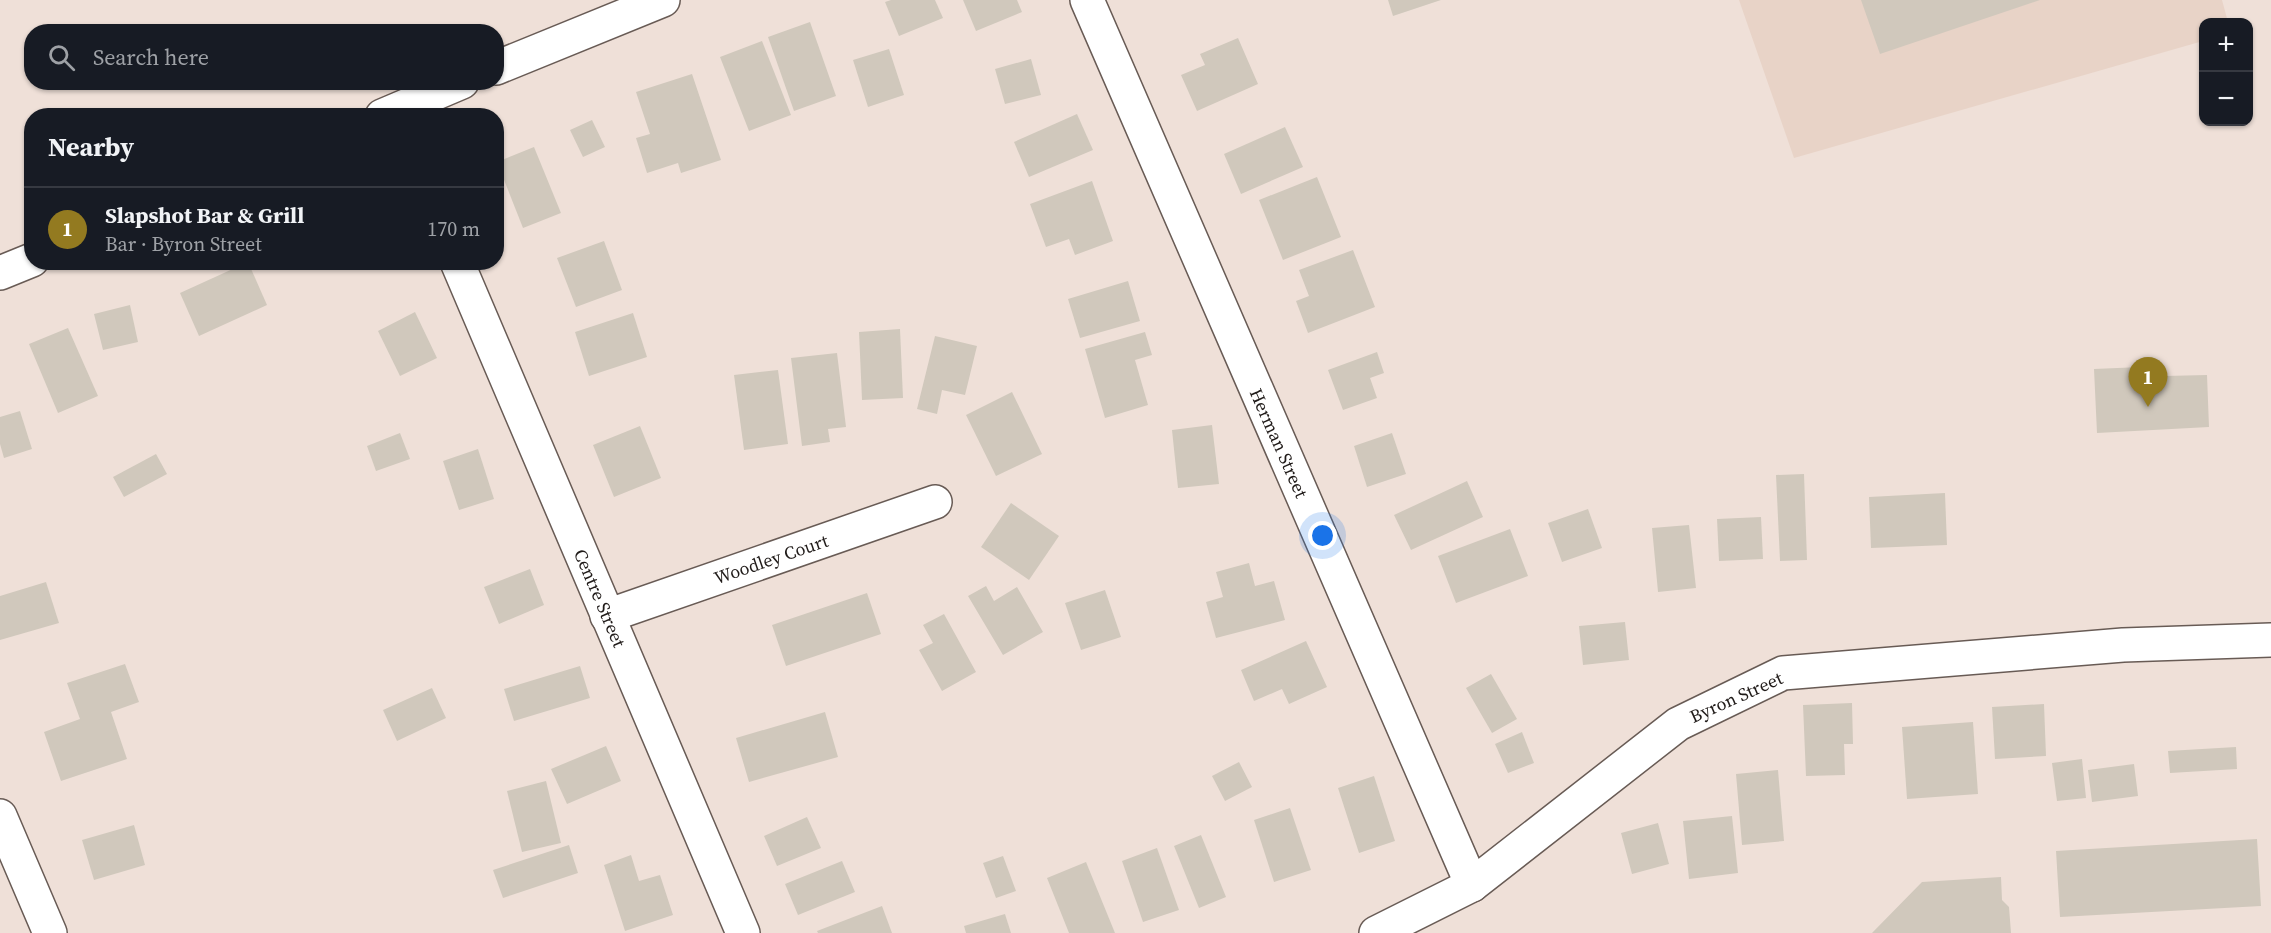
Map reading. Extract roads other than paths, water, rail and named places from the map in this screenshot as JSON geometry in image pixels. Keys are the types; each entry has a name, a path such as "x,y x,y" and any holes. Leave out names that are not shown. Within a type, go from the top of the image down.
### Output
{"street":[{"path":"504,65 663,0"},
{"name":"Herman Street","path":"1087,0 1472,885"},
{"path":"404,108 444,90"},
{"path":"0,273 24,263"},
{"name":"Centre Street","path":"461,270 743,933"},
{"name":"Woodley Court","path":"607,616 935,501"},
{"name":"Byron Street","path":"1376,933 1472,885 1678,724 1783,673 2123,645 2271,640"},
{"path":"0,816 50,933"}],"place":[{"name":"Slapshot Bar & Grill","path":"2148,407"}]}
